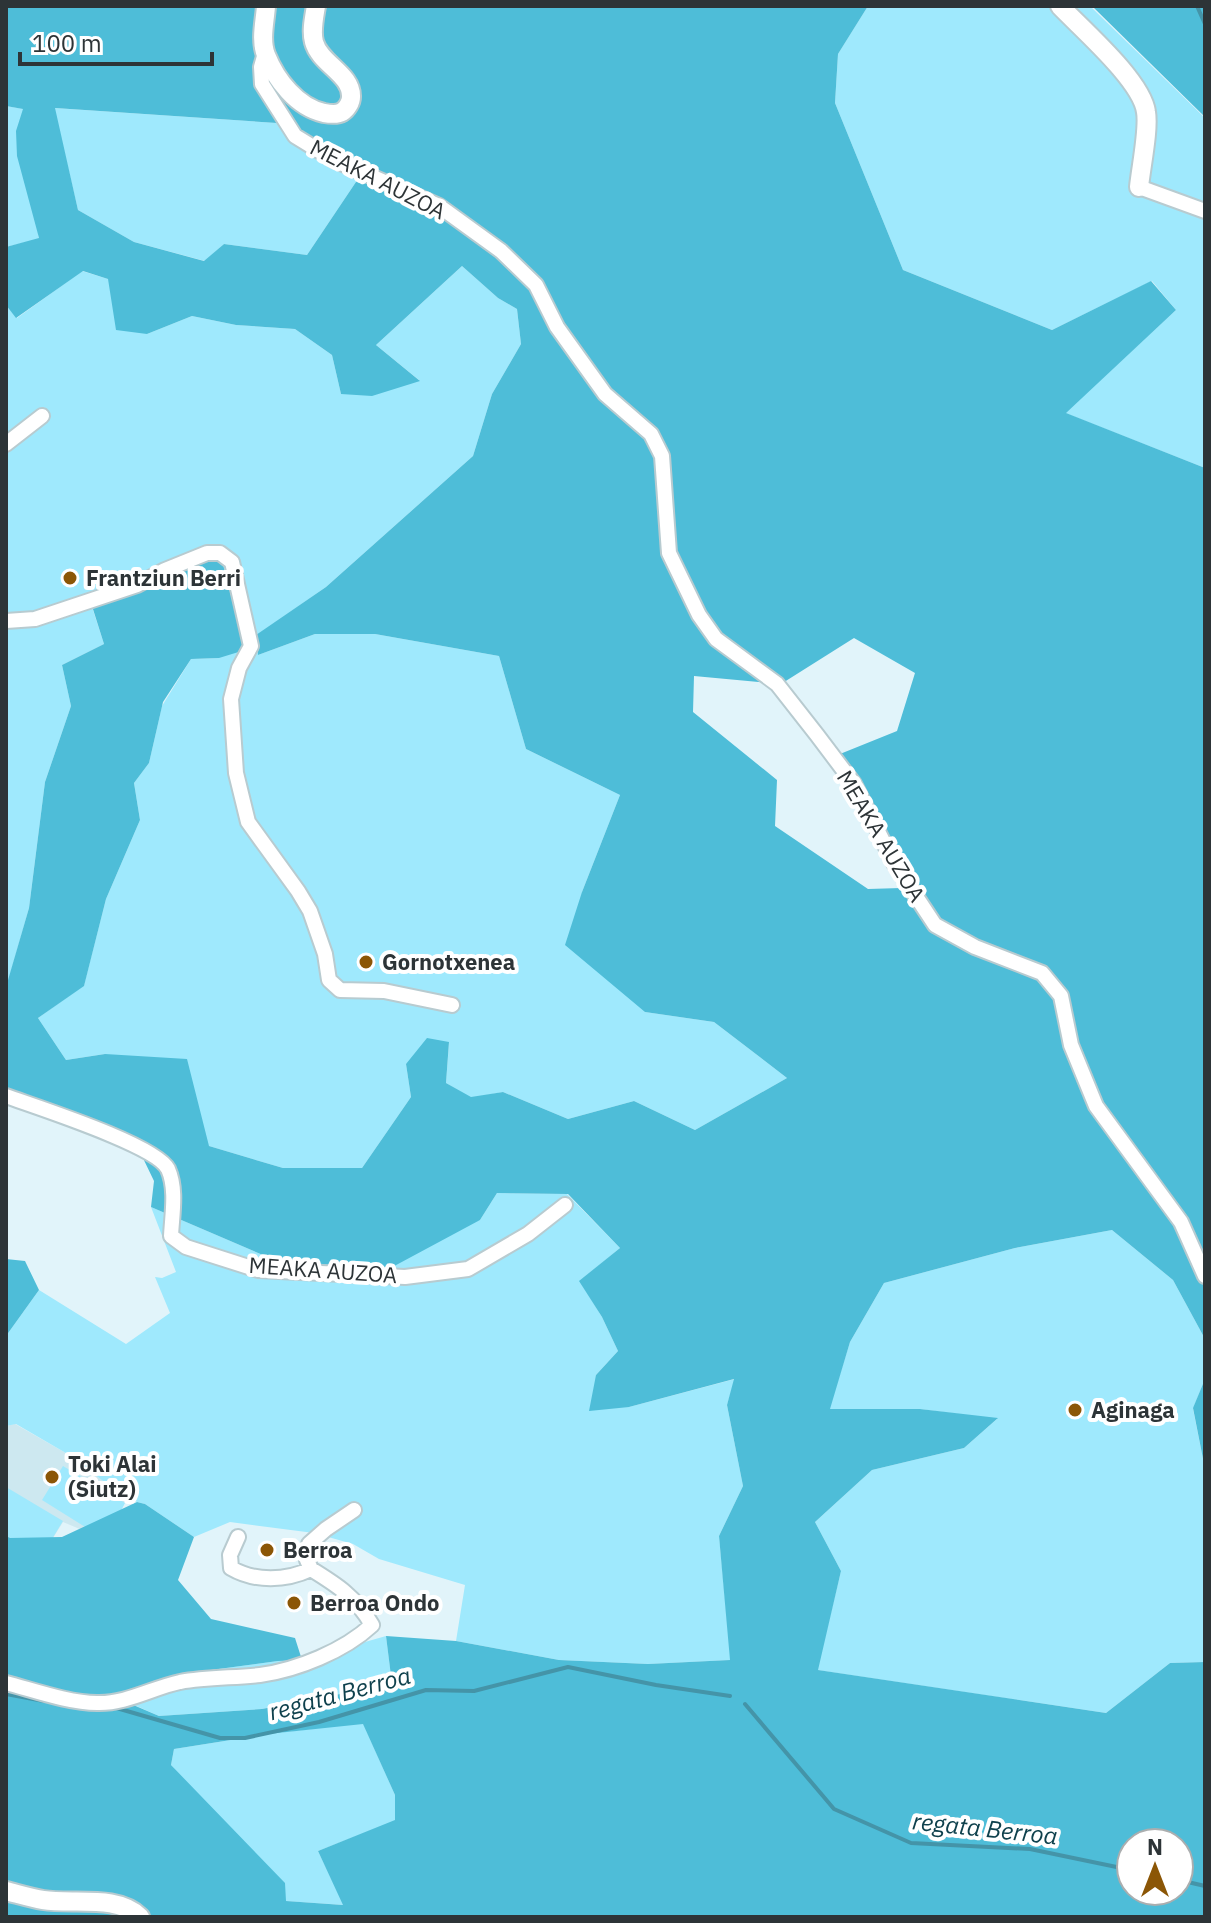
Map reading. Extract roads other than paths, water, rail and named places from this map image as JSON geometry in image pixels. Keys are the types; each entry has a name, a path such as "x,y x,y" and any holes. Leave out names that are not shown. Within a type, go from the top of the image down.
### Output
{"street":[{"path":"266,6 265,53 286,89 310,110 340,113 348,106 351,97 349,86 320,55 314,42 312,26 316,6"},
{"path":"1060,6 1130,79 1143,97 1147,115 1139,187 1205,211"},
{"name":"MEAKA AUZOA","path":"265,53 261,67 262,84 295,136 334,160 439,206 501,251 536,285 557,327 605,394 651,434 662,456 669,553 699,615 716,639 777,684 836,759 854,784 894,863 935,925 975,947 1042,973 1061,996 1071,1045 1096,1106 1181,1222 1205,1276"},
{"path":"6,444 42,416"},
{"path":"6,621 35,619 137,585 207,553 220,553 232,562 251,646 239,668 231,699 236,773 248,822 310,911 325,954 329,980 340,990 384,991 452,1005"},
{"name":"MEAKA AUZOA","path":"6,1096 150,1152 167,1165 174,1184 171,1236 186,1247 258,1270 405,1277 468,1269 528,1234 565,1205"},
{"path":"6,1683 98,1703 133,1697 179,1682 262,1675 311,1662 362,1634 372,1625 345,1590 311,1569 307,1560 309,1544 354,1510"},
{"path":"238,1537 230,1555 231,1568 243,1575 275,1579 296,1576 311,1569"},
{"path":"6,1891 45,1901 104,1902 135,1911 140,1917"}],"waterway":[{"path":"1197,6 1205,24"},
{"name":"regata Berroa","path":"113,1707 220,1738 245,1738 319,1722 426,1690 474,1691 568,1667 730,1696"},
{"name":"regata Berroa","path":"6,1694 44,1701"},
{"name":"regata Berroa","path":"745,1704 834,1809 911,1843 1030,1849 1115,1867"},
{"name":"regata Berroa","path":"1195,1884 1205,1886"}],"place":[{"name":"Frantziun Berri","path":"70,578"},
{"name":"Gornotxenea","path":"366,962"},
{"name":"Aginaga","path":"1075,1410"},
{"name":"Toki Alai (Siutz)","path":"52,1477"},
{"name":"Berroa","path":"267,1550"},
{"name":"Berroa Ondo","path":"294,1603"}]}
